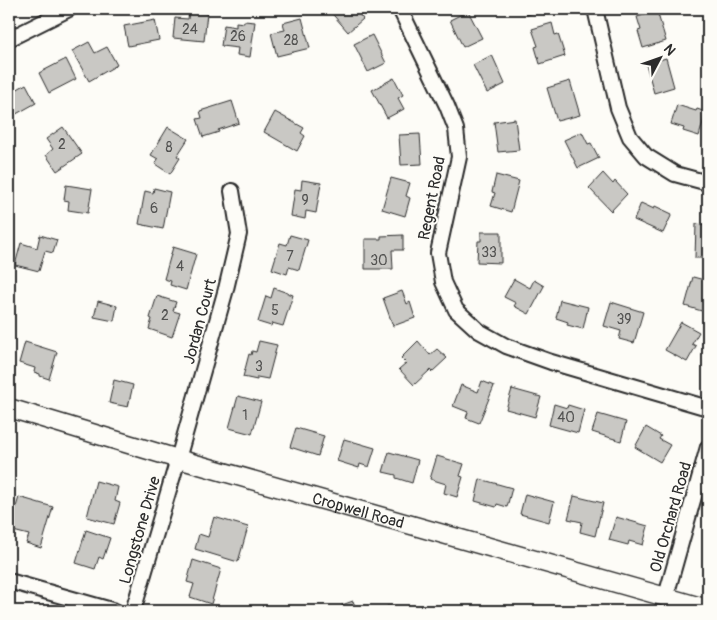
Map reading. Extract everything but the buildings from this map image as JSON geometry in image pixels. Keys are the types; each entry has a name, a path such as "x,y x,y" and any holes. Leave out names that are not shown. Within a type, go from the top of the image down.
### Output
{"street":[{"path":"9,39 69,9"},
{"name":"Regent Road","path":"400,9 447,106 456,129 458,157 438,253 443,282 456,310 479,331 506,346 551,362 708,408"},
{"path":"595,9 618,108 630,137 646,156 675,174 708,183"},
{"name":"Jordan Court","path":"178,459 226,289 239,234 232,191"},
{"name":"Cropwell Road","path":"9,408 178,459 708,609"},
{"name":"Old Orchard Road","path":"666,596 708,447"},
{"name":"Longstone Drive","path":"134,611 178,459"},
{"path":"9,581 115,611"}]}
